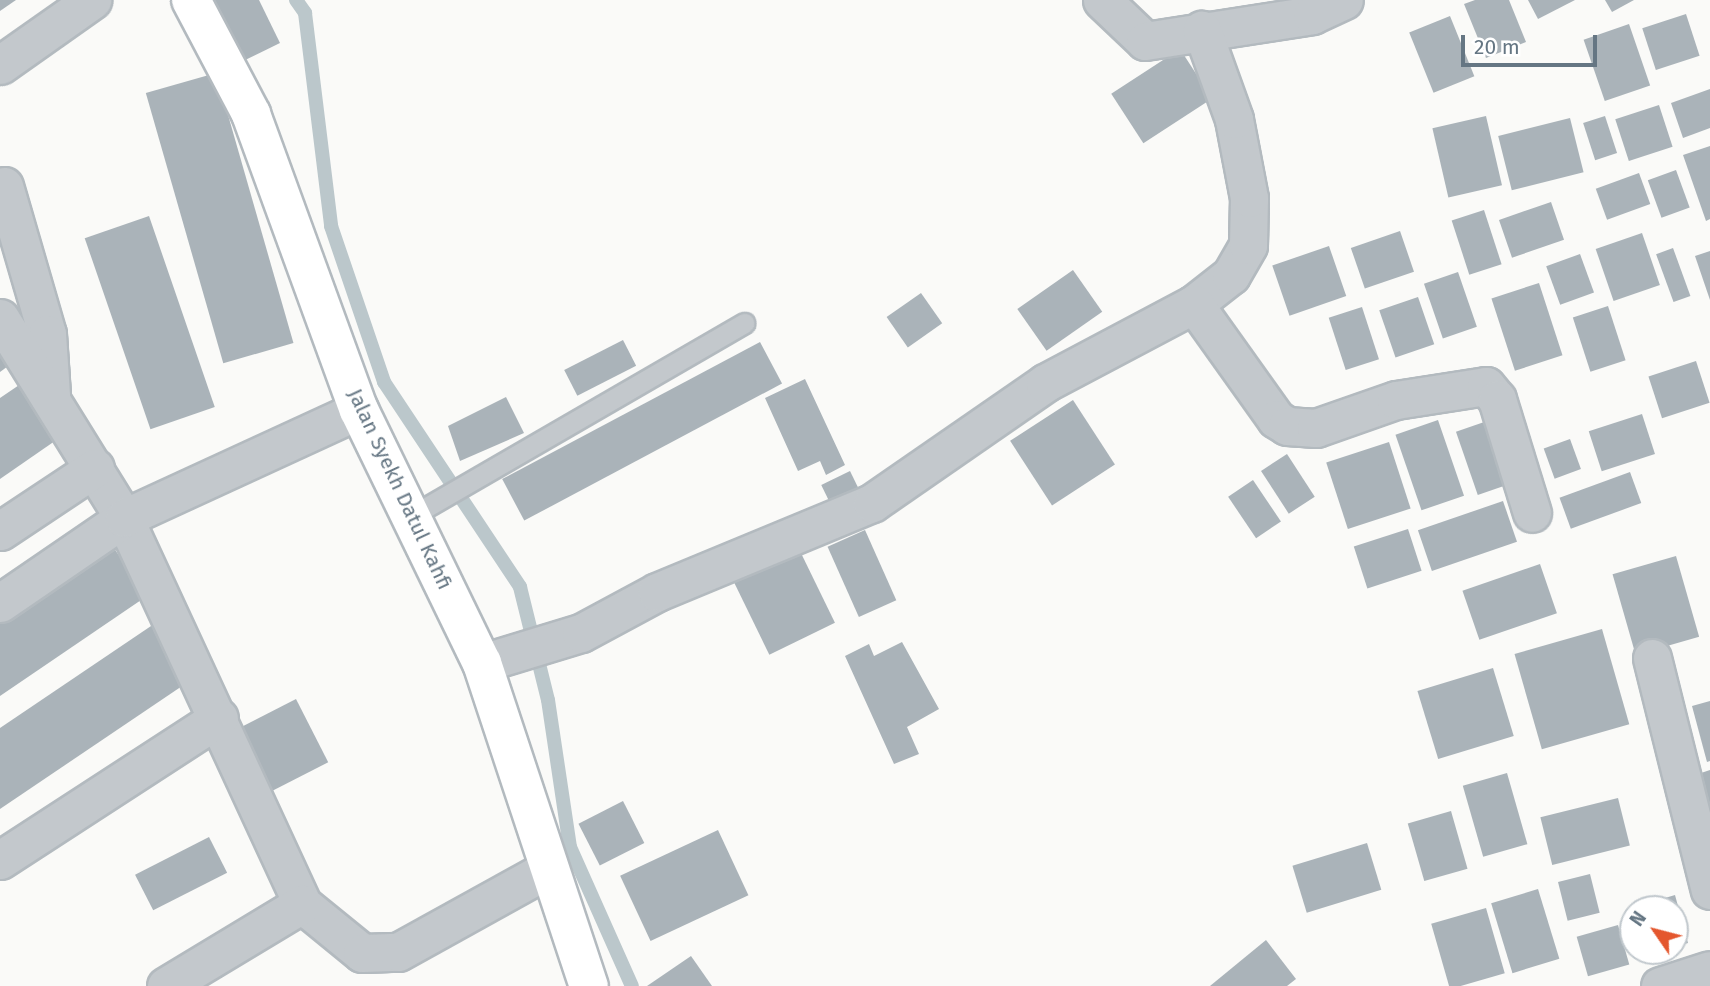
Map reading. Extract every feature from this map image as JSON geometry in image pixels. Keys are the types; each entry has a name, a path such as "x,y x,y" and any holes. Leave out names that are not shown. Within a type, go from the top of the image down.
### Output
{"street":[{"path":"0,65 92,0"},
{"name":"Jalan Syekh Datul Kahfi","path":"191,0 251,114 359,410 422,510 500,658 547,870 589,986"},
{"path":"1102,0 1145,41 1202,30 1312,15 1344,0"},
{"path":"500,658 553,642 872,503 1045,383 1194,304 1231,275 1248,233 1250,198 1234,119 1202,30"},
{"path":"4,186 47,334 52,399"},
{"path":"1194,304 1276,419 1287,426 1316,428 1396,400 1486,386 1497,399 1532,513"},
{"path":"0,318 124,518 219,718 302,904 362,953 398,952 547,870"},
{"path":"0,603 124,518 359,410"},
{"path":"0,531 95,468"},
{"path":"1652,658 1710,890"},
{"path":"0,860 219,718"},
{"path":"166,986 302,904"},
{"path":"1660,986 1710,970"}],"lane":[{"path":"422,510 479,480 744,323"}],"building":[{"path":"0,0 16,0 0,11"},
{"path":"209,0 259,0 280,43 239,63"},
{"path":"1475,0 1509,0 1526,42 1486,58 1464,4"},
{"path":"1528,0 1575,0 1538,19"},
{"path":"1605,0 1634,0 1612,12"},
{"path":"1686,14 1700,56 1656,70 1642,28"},
{"path":"1450,16 1474,76 1434,93 1409,32"},
{"path":"1629,24 1650,85 1605,101 1584,40"},
{"path":"1180,49 1212,98 1143,143 1111,94"},
{"path":"216,73 293,343 223,363 146,93"},
{"path":"1710,89 1710,128 1683,138 1671,103"},
{"path":"1659,105 1673,147 1629,161 1615,119"},
{"path":"1486,116 1502,185 1448,198 1432,128"},
{"path":"1605,116 1617,153 1595,160 1583,123"},
{"path":"1570,118 1584,172 1512,190 1498,136"},
{"path":"1710,146 1710,219 1706,221 1683,155"},
{"path":"1676,170 1690,208 1661,218 1648,180"},
{"path":"1639,173 1650,204 1607,220 1596,189"},
{"path":"1551,202 1564,240 1512,258 1499,220"},
{"path":"1484,210 1502,264 1469,275 1452,221"},
{"path":"149,216 215,407 150,429 85,238"},
{"path":"1400,231 1414,272 1365,289 1351,248"},
{"path":"1642,233 1660,285 1614,301 1596,249"},
{"path":"1329,246 1346,296 1290,316 1272,266"},
{"path":"1673,248 1690,296 1674,302 1656,254"},
{"path":"1710,251 1710,300 1695,256"},
{"path":"1580,254 1594,293 1560,305 1546,266"},
{"path":"1073,270 1102,312 1047,351 1017,309"},
{"path":"1458,272 1477,327 1443,339 1424,284"},
{"path":"1539,283 1562,355 1515,371 1491,298"},
{"path":"921,293 942,323 908,347 887,317"},
{"path":"1418,297 1434,344 1396,358 1379,310"},
{"path":"1608,306 1626,360 1590,372 1573,317"},
{"path":"1362,307 1379,359 1346,370 1329,318"},
{"path":"0,339 15,361 0,372"},
{"path":"623,340 636,366 577,396 564,370"},
{"path":"760,342 782,383 524,521 502,479"},
{"path":"1696,361 1710,403 1662,418 1648,376"},
{"path":"28,379 65,434 0,479 0,398"},
{"path":"805,379 845,465 826,475 820,461 798,471 765,398"},
{"path":"506,397 524,433 460,461 448,426"},
{"path":"1073,400 1115,465 1052,505 1010,441"},
{"path":"1642,414 1655,454 1602,471 1589,431"},
{"path":"1438,420 1464,496 1421,510 1395,435"},
{"path":"1490,420 1512,483 1478,495 1456,432"},
{"path":"1570,439 1581,469 1555,479 1544,449"},
{"path":"1389,442 1411,509 1348,529 1326,462"},
{"path":"1287,454 1315,497 1289,514 1261,471"},
{"path":"850,471 863,498 834,512 821,485"},
{"path":"1630,472 1641,503 1571,529 1560,498"},
{"path":"1253,480 1281,521 1256,538 1228,497"},
{"path":"1503,501 1517,542 1432,571 1418,530"},
{"path":"1408,529 1422,571 1367,588 1354,547"},
{"path":"865,530 896,600 859,617 828,547"},
{"path":"109,541 147,596 0,696 0,615"},
{"path":"799,549 835,623 769,655 733,581"},
{"path":"1676,556 1699,637 1636,655 1613,574"},
{"path":"1540,564 1557,613 1479,640 1462,591"},
{"path":"154,624 191,680 0,809 0,728"},
{"path":"1602,629 1629,724 1542,749 1515,654"},
{"path":"902,642 939,709 907,727 919,754 894,764 845,656 869,644 874,656"},
{"path":"1493,668 1514,736 1438,759 1417,691"},
{"path":"296,699 328,762 263,795 231,732"},
{"path":"1710,701 1710,761 1707,762 1692,706"},
{"path":"1710,770 1710,802 1709,802 1701,773"},
{"path":"1507,773 1527,844 1483,857 1463,786"},
{"path":"1618,798 1630,846 1552,865 1540,817"},
{"path":"623,801 644,843 600,866 578,824"},
{"path":"1451,811 1468,869 1424,881 1408,823"},
{"path":"718,830 748,895 651,941 620,876"},
{"path":"209,837 227,873 153,910 135,875"},
{"path":"1367,843 1381,890 1307,913 1292,866"},
{"path":"1590,874 1600,913 1568,921 1558,882"},
{"path":"1538,889 1559,959 1512,973 1491,903"},
{"path":"1486,908 1505,973 1461,986 1449,986 1431,924"},
{"path":"1618,925 1619,965 1627,965 1588,976 1577,937"},
{"path":"1266,940 1296,979 1287,986 1210,986"},
{"path":"691,956 712,986 647,986"}],"waterway":[{"path":"296,0 305,13 331,226 384,382 520,587 548,700 570,847 632,986"}]}
